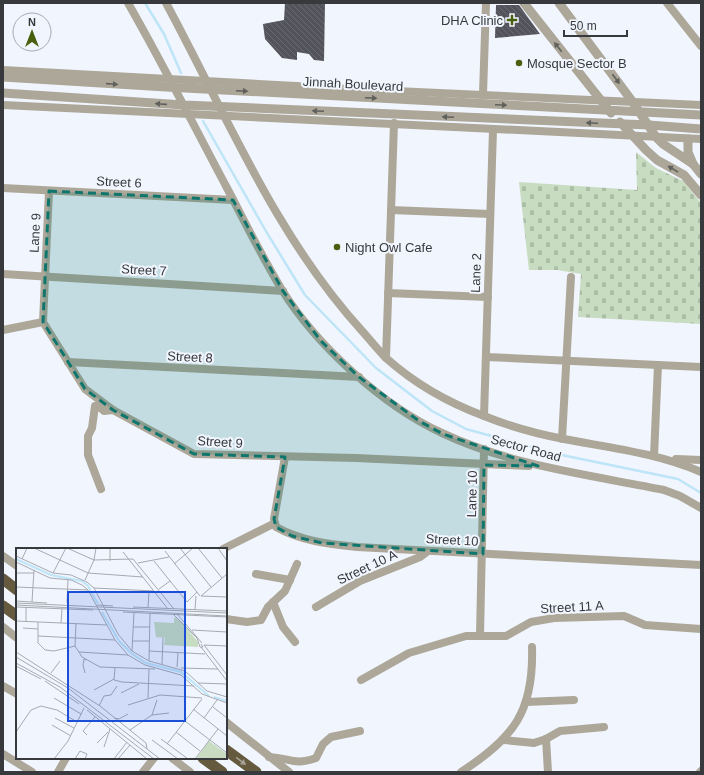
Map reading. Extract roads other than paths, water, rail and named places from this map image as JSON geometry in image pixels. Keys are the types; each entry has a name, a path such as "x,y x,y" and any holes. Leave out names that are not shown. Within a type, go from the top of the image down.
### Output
{"highway":[{"path":"3,579 16,589"},
{"path":"3,606 16,615"},
{"path":"227,751 256,772"},
{"path":"204,759 222,772"}],"street":[{"name":"Sector Road","path":"128,3 173,83 233,200 283,291 321,341 359,377 419,421 443,434 538,466 664,490 680,496 701,508"},
{"path":"166,3 221,111 270,202 316,274 346,314 386,358 426,388 484,416 562,439 665,458 701,460"},
{"path":"483,94 486,3"},
{"path":"524,3 608,110 657,160 684,175 701,195"},
{"path":"559,3 632,101 656,137 668,148 693,164"},
{"path":"666,3 701,46"},
{"path":"3,70 173,83 206,80 701,105"},
{"name":"Jinnah Boulevard","path":"3,77 173,83 210,89 701,115"},
{"path":"3,93 186,109 493,130 523,130 701,139"},
{"path":"524,96 524,106"},
{"path":"3,105 186,109"},
{"path":"221,111 525,120 649,125 701,129"},
{"path":"523,130 525,120"},
{"path":"386,358 394,123"},
{"name":"Lane 2","path":"484,416 493,130"},
{"path":"688,138 688,152 693,164 701,174"},
{"name":"Street 6","path":"3,188 233,200"},
{"name":"Lane 9","path":"44,276 49,191"},
{"path":"391,210 490,214"},
{"name":"Street 7","path":"3,274 283,291"},
{"path":"44,276 43,322 68,362"},
{"path":"562,439 571,277"},
{"path":"388,293 488,297"},
{"path":"3,330 43,322"},
{"path":"486,358 701,367"},
{"name":"Street 8","path":"68,362 359,377"},
{"name":"Street 9","path":"68,362 86,389 113,410 194,454 356,458 484,465 538,466"},
{"path":"654,456 658,365"},
{"path":"101,489 88,455 88,436 92,428 95,406 98,406 104,411 113,410"},
{"name":"Lane 10","path":"480,635 483,554 484,449"},
{"path":"225,548 275,523 274,519 285,457"},
{"path":"665,458 701,472"},
{"name":"Street 10","path":"275,523 276,527 292,536 322,543 428,551 701,565"},
{"name":"Street 10 A","path":"316,607 360,581 420,557 428,551"},
{"path":"3,556 16,565"},
{"path":"227,619 247,622 259,621 273,602 285,591 297,564"},
{"path":"256,574 290,580"},
{"path":"273,602 283,627 295,642"},
{"name":"Street 11 A","path":"361,680 409,653 466,636 506,636 531,622 554,618 624,616 645,625 701,629"},
{"path":"3,628 16,637"},
{"path":"461,772 504,740 519,720 526,702 533,671 532,647"},
{"path":"3,686 16,693"},
{"path":"526,702 574,700"},
{"path":"227,723 289,772"},
{"path":"504,740 534,743 546,739 560,731 604,727"},
{"path":"269,757 281,758 295,762 306,761 316,758 323,744 331,737 360,731"},
{"path":"546,739 548,772"},
{"path":"3,754 32,772"},
{"path":"58,772 65,759"},
{"path":"143,772 153,759"},
{"path":"173,759 190,772"}],"waterway":[{"path":"145,3 164,34 181,73"},
{"path":"203,121 267,233 305,295 376,368 432,411 466,429 557,454 678,479 701,493"}],"place":[{"name":"DHA Clinic","path":"512,20"},
{"name":"Mosque Sector B","path":"519,63"},
{"name":"Night Owl Cafe","path":"337,247"}]}
